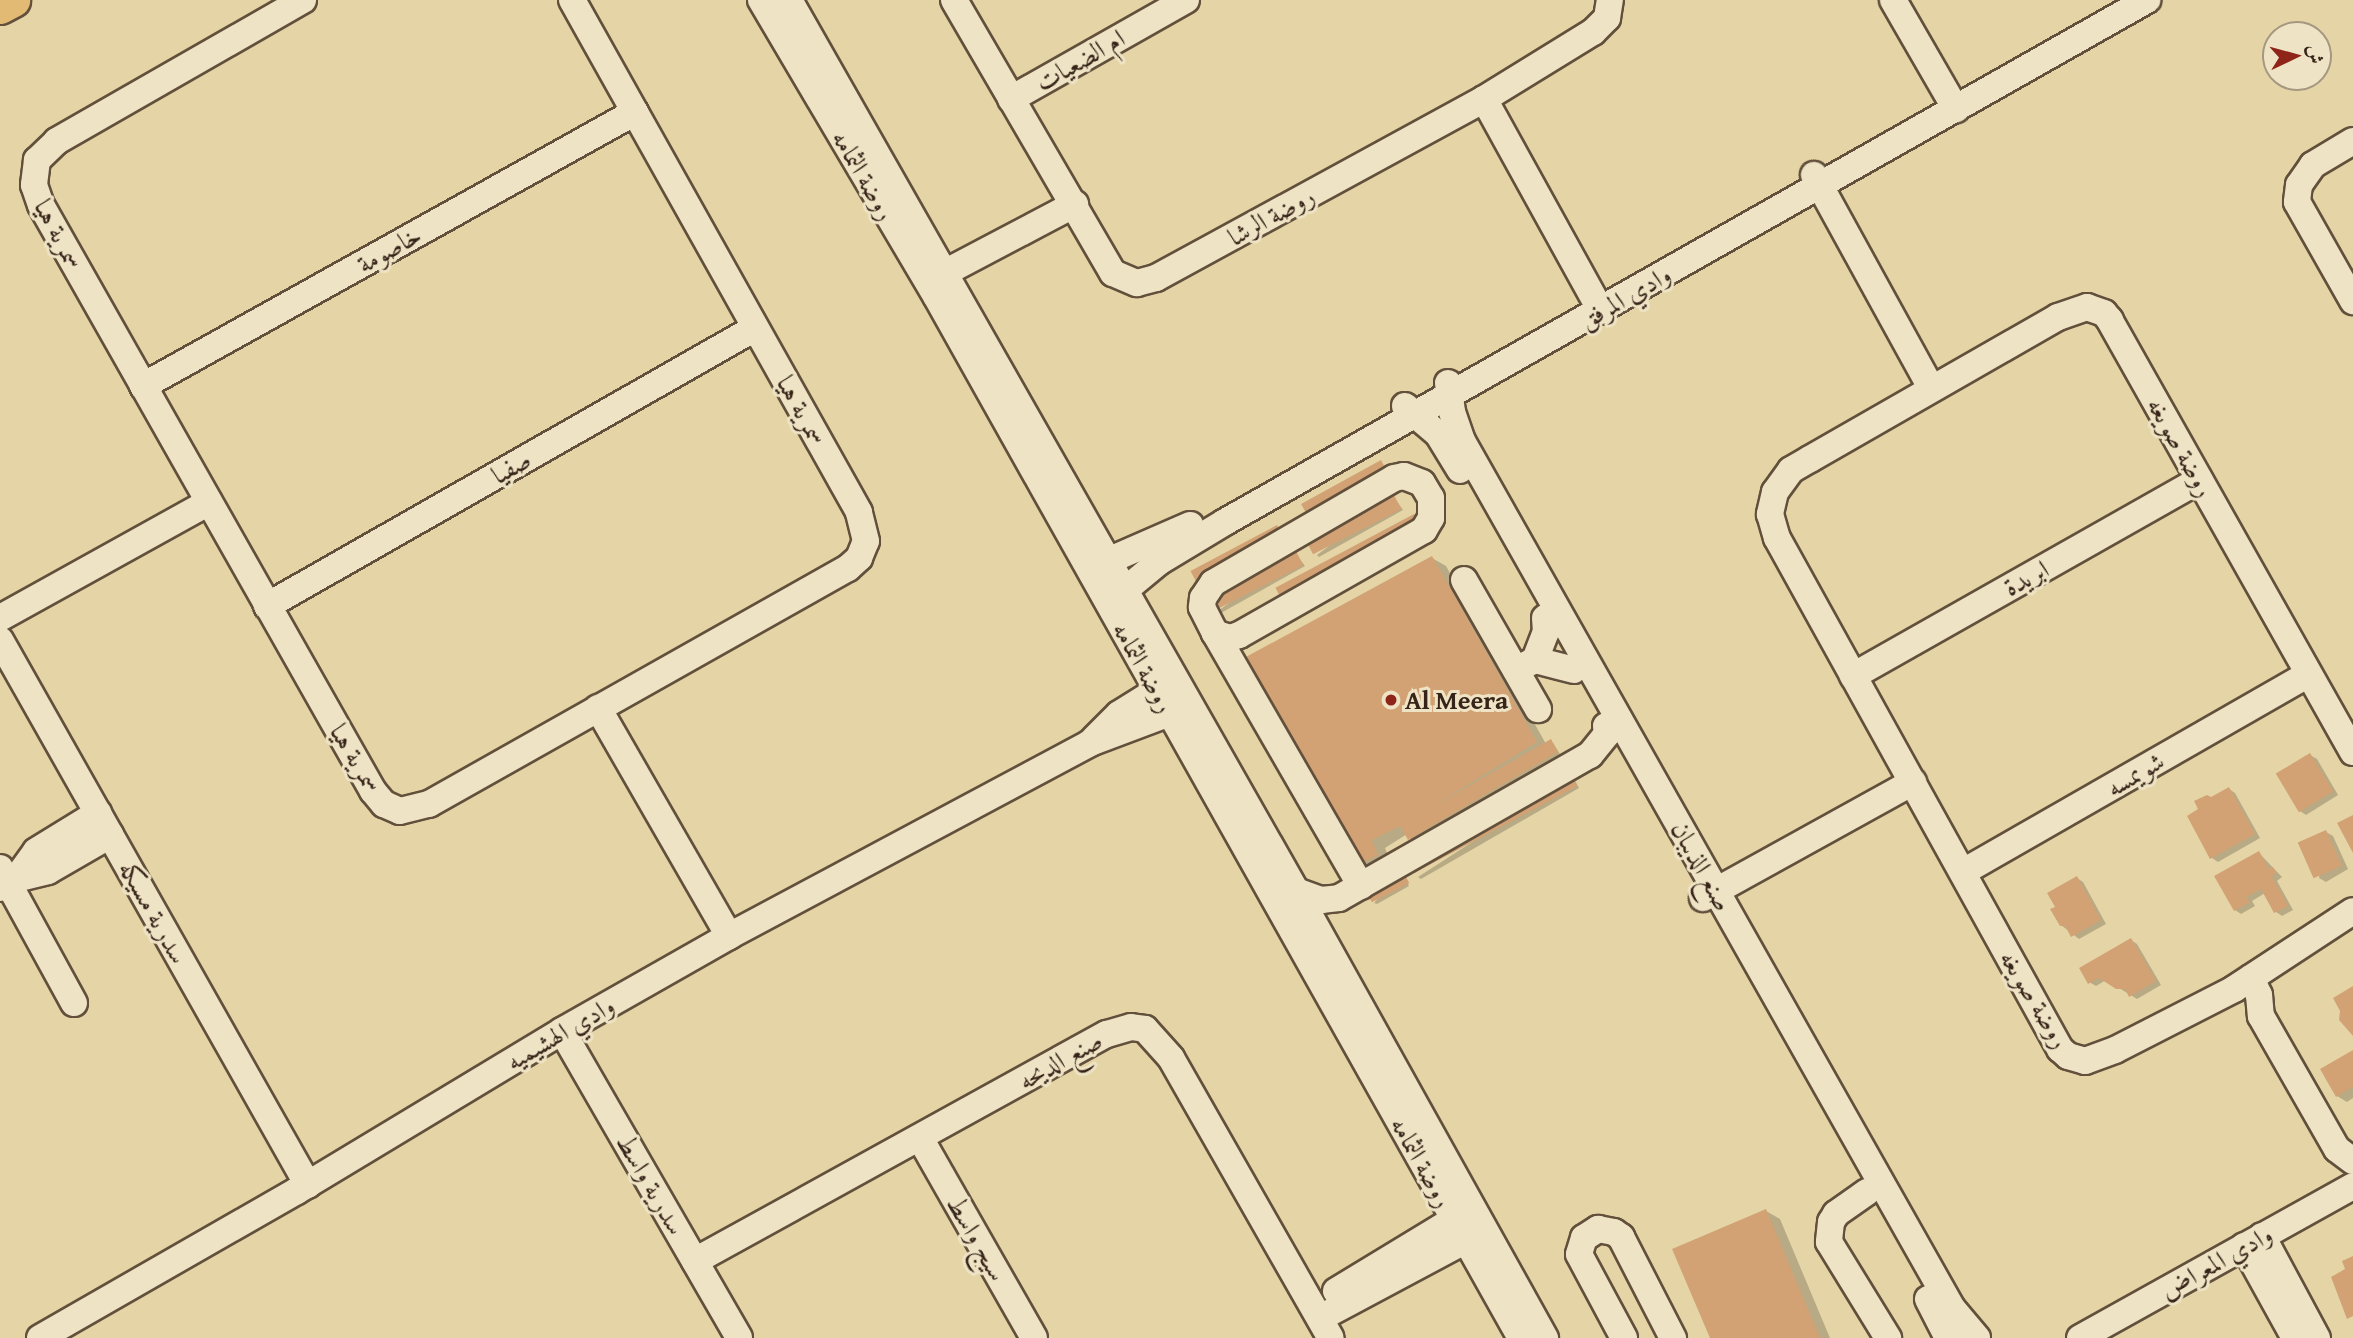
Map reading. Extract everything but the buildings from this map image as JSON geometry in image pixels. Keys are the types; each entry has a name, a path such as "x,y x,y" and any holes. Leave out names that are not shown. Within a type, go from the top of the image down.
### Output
{"main road":[{"path":"0,7 13,0"}],"street":[{"name":"سمرية هيا","path":"303,0 57,141 37,160 34,185 37,197 373,791 393,810 416,809 429,804 848,568 864,550 866,535 859,512 574,1"},
{"name":"روضة الثمامه","path":"761,0 940,284"},
{"name":"روضة الثمامه","path":"789,0 940,284 1179,710 1470,1225 1545,1338"},
{"name":"روضة الرشا","path":"954,0 1113,273 1129,282 1146,282 1484,99 1593,32 1607,18 1611,0"},
{"name":"ام الضعيات","path":"1011,99 1186,0"},
{"path":"1893,0 1957,101"},
{"path":"1907,0 1957,101"},
{"name":"وادي المرفق","path":"1957,101 2122,0"},
{"name":"وادي المرفق","path":"1117,597 1172,554 1280,486 1411,410 1957,101 2147,0"},
{"path":"1484,99 1598,305"},
{"name":"خاصومة","path":"143,386 635,112"},
{"path":"2353,141 2313,165 2299,185 2297,202 2353,301"},
{"path":"1817,180 1931,388"},
{"path":"940,284 1078,209"},
{"name":"روضة صويغه","path":"2353,752 2307,675 2110,320 2096,309 2075,309 2058,317 1791,470 1781,480 1771,504 1772,526 1777,538 2060,1049 2068,1056 2085,1061 2102,1056 2242,984 2353,911"},
{"name":"صفيا","path":"267,606 755,328"},
{"name":"صنع الذيبان","path":"1449,390 1462,440 1948,1338"},
{"name":"صنع الذيبان","path":"1411,410 1447,447 1623,755 1709,894 1952,1308 1977,1338"},
{"path":"1215,633 1230,638 1240,635 1424,530 1431,518 1431,498 1422,483 1414,479 1394,478 1213,583 1203,598 1202,607 1215,633 1350,892"},
{"name":"ابريدة","path":"1853,676 2199,480"},
{"path":"1280,486 1304,528"},
{"name":"وادي المرفق","path":"1099,565 1280,486"},
{"path":"0,618 209,502"},
{"path":"1464,580 1525,665 1538,709"},
{"path":"1525,665 1546,632 1545,618"},
{"name":"سدرية مسيكه","path":"0,640 99,827 302,1188"},
{"name":"سدرية مسيكه","path":"0,665 99,827"},
{"path":"1525,665 1574,670"},
{"name":"شويمسه","path":"1963,872 2307,675"},
{"name":"وادي الهشيميه","path":"1090,743 1119,714 1165,685"},
{"path":"598,708 729,936"},
{"name":"روضة الثمامه","path":"1179,710 1296,891 1322,937 1470,1225 1521,1338"},
{"name":"وادي الهشيميه","path":"43,1337 302,1188 562,1031 729,936 1090,743 1179,710"},
{"path":"1296,891 1321,900 1350,892 1590,755 1607,734 1606,726"},
{"path":"1590,755 1623,755"},
{"path":"1709,894 1913,782"},
{"path":"74,1003 6,880 36,851 99,827"},
{"path":"1322,937 1326,920 1350,892"},
{"path":"2242,984 2250,1008 2262,1016 2345,1155 2339,1174 2350,1194"},
{"name":"صنع الديحه","path":"695,1261 1107,1034 1131,1027 1145,1029 1171,1058 1321,1320 1470,1225"},
{"name":"سدرية واسط","path":"562,1031 739,1338"},
{"name":"سيج واسط","path":"920,1138 1034,1338"},
{"path":"1867,1192 1836,1214 1831,1222 1829,1242 1888,1338"},
{"name":"وادي المعراض","path":"2106,1338 2256,1247 2350,1194"},
{"path":"1624,1338 1579,1254 1584,1238 1598,1229 1615,1232 1621,1237 1673,1338"},
{"path":"2256,1247 2295,1338"},
{"path":"2256,1247 2317,1338"},
{"name":"وادي المعراض","path":"2080,1338 2256,1247"}],"place":[{"name":"Al Meera","path":"1391,700"}]}
